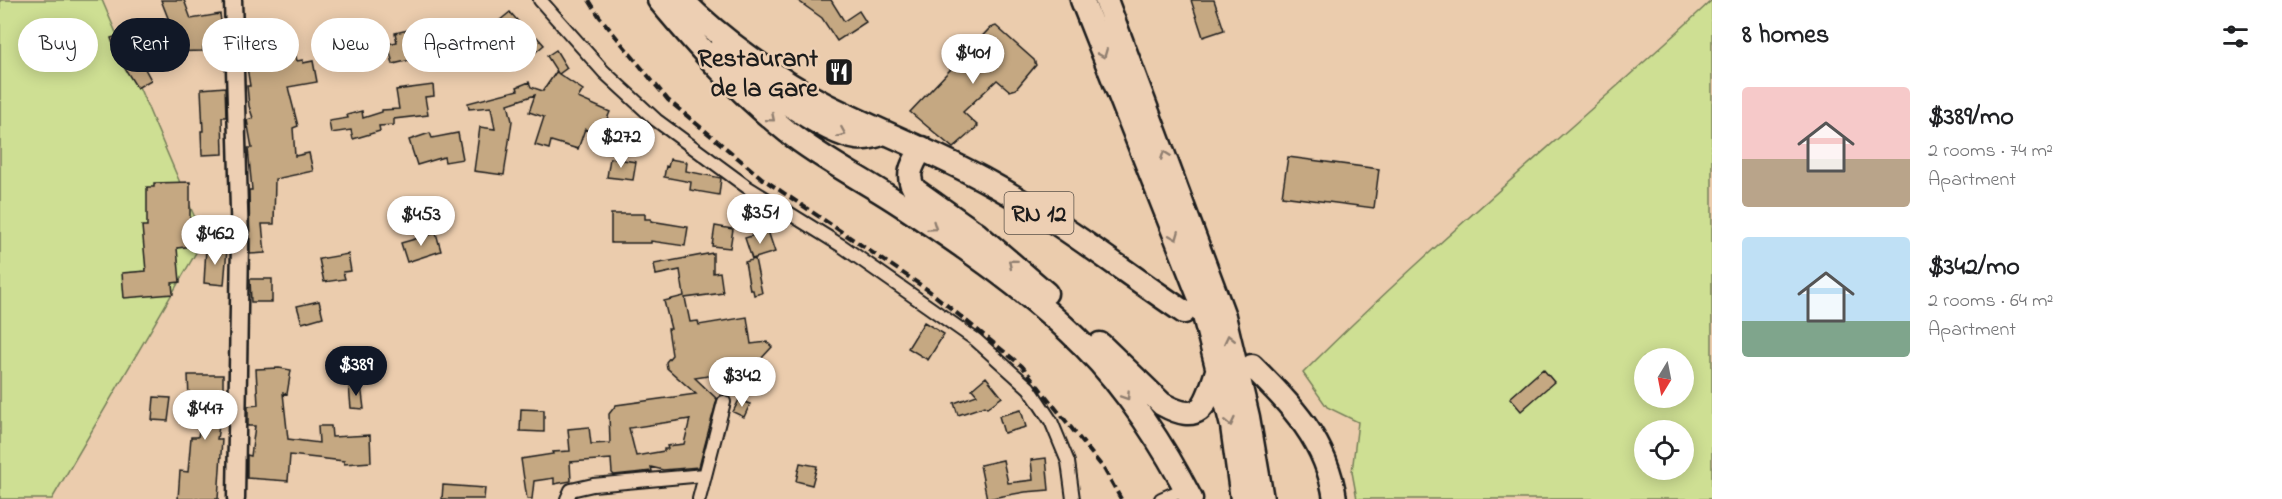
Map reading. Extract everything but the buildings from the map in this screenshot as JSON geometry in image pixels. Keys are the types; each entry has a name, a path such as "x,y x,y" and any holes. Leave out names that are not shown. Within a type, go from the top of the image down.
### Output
{"highway":[{"path":"659,0 741,70 813,119 842,134 856,138 871,138 884,133"},
{"path":"659,0 747,99 791,134 903,206 1046,310 1086,348 1119,386 1177,471 1188,493"},
{"name":"RN 12","path":"682,0 732,43 770,71 823,104 922,148 993,184 1070,232 1184,312"},
{"path":"1082,0 1198,296 1232,426 1242,499"},
{"path":"1106,0 1224,316 1248,417 1262,499"},
{"path":"922,148 909,173 909,179 915,190 977,234 1027,276 1162,404 1186,413 1203,407 1217,371"},
{"path":"1252,366 1290,404 1308,426 1325,459 1335,499"}],"street":[{"path":"233,0 240,243 236,499"},
{"path":"540,0 604,72 656,120 747,187 842,246 976,340 1029,388 1051,421 1068,462 1073,499"},
{"path":"699,499 724,402"},
{"path":"567,499 570,490 593,485 704,475"},
{"path":"1161,499 1188,493"}],"green space":[{"path":"0,0 102,0 110,19 110,72 133,72 204,239 52,499 0,499"},
{"path":"1712,0 1712,499 1357,499 1352,472 1358,422 1327,407 1303,373 1454,231"}],"railway":[{"path":"589,0 599,16 668,100 763,179 928,290 1022,366 1104,469 1121,499"}],"place":[{"name":"Restaurant de la Gare","path":"839,72"}]}
